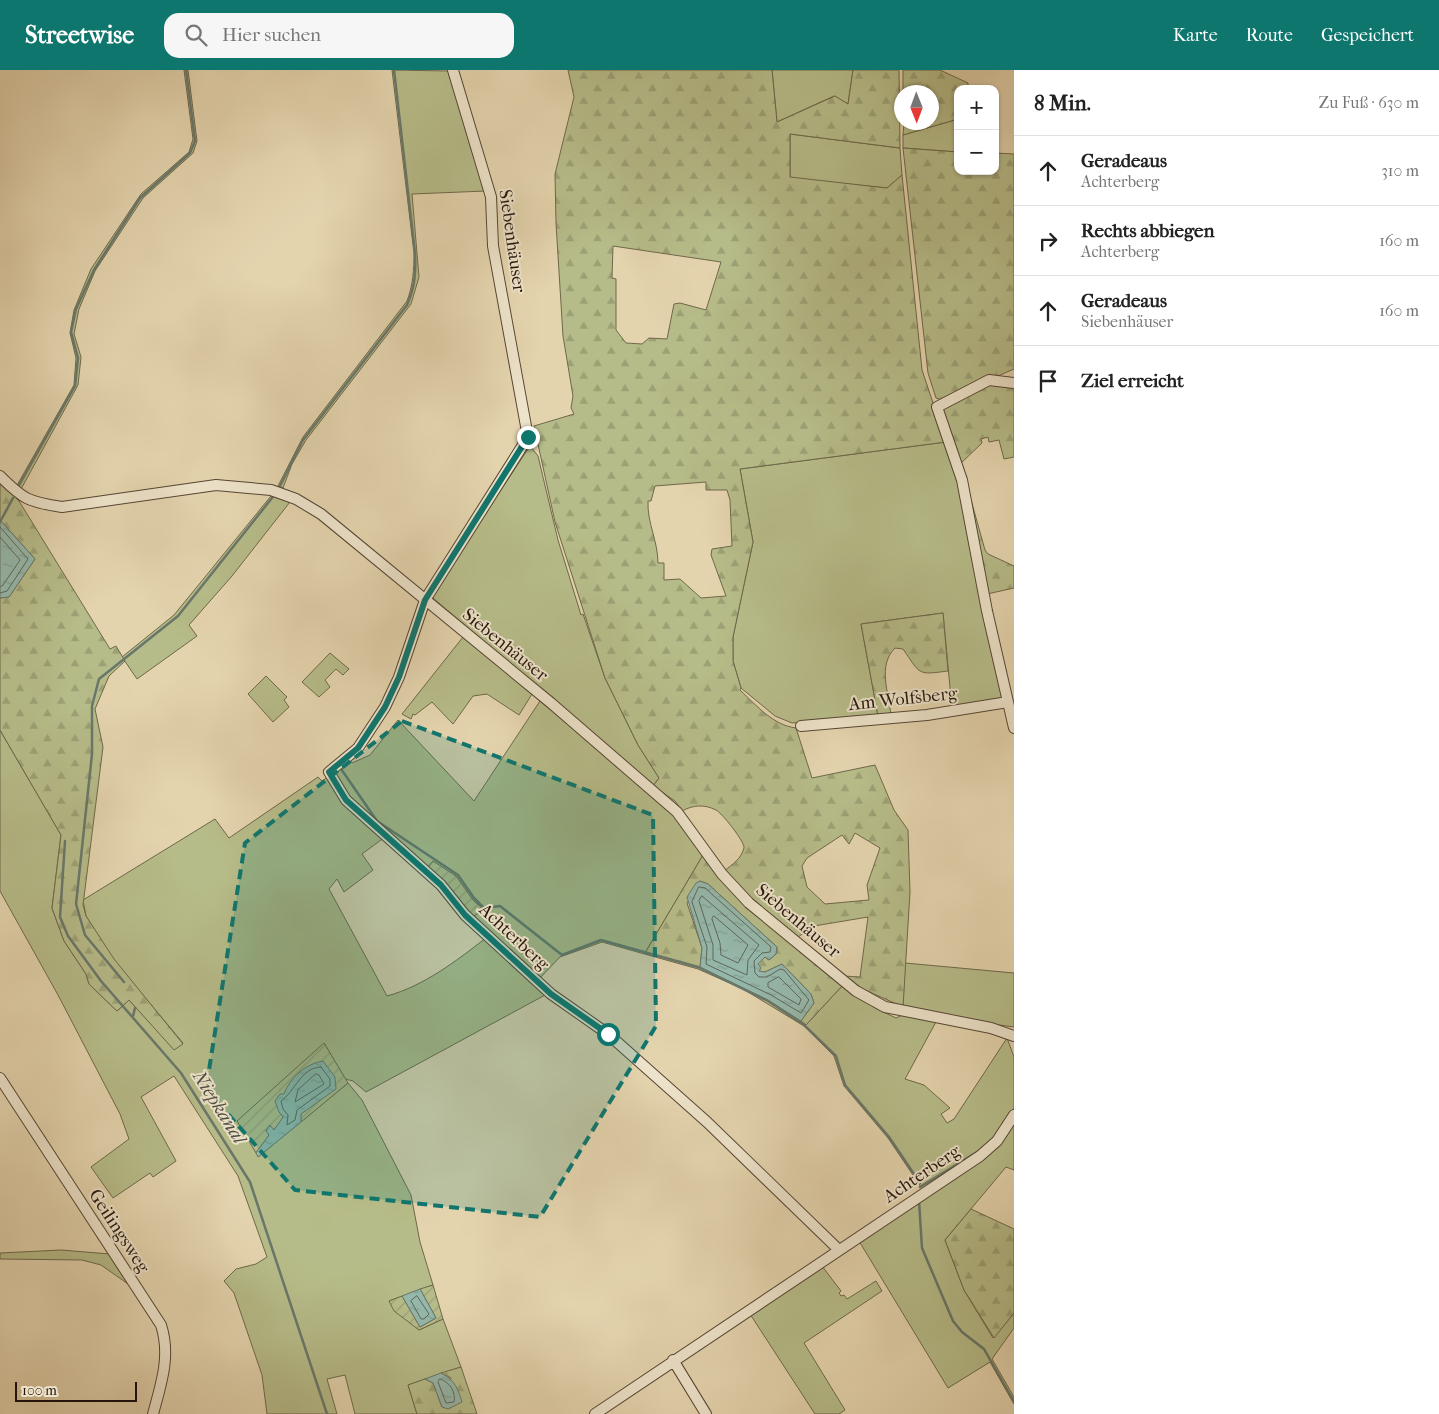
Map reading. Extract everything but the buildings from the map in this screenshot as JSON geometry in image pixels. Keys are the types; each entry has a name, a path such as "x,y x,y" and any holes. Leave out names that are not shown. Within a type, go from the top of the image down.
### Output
{"street":[{"name":"Siebenhäuser","path":"453,70 491,197 493,246 528,437 425,600 551,703 677,812 722,874 749,903 856,991 885,1007 991,1028 1014,1036"},
{"path":"1014,383 989,380 937,407 962,480 987,611 1014,728"},
{"path":"0,476 21,498 40,504 62,507 216,485 271,490 296,499 321,514 425,600"},
{"name":"Achterberg","path":"425,600 399,677 385,707 358,748 329,772 335,784 346,800 441,885 465,915 551,994 608,1034 707,1122 839,1250"},
{"name":"Am Wolfsberg","path":"801,726 927,715 1008,702"},
{"name":"Geilingsweg","path":"0,1078 161,1325 166,1340 164,1372 153,1414"},
{"name":"Achterberg","path":"595,1414 980,1156 997,1141 1014,1115"},
{"path":"673,1360 706,1414"}],"highlighted area":[{"path":"402,721 653,815 656,1026 540,1217 295,1190 206,1089 245,843"}],"green space":[{"path":"184,70 188,70 197,141 193,153 143,198 95,271 79,309 74,334 81,357 78,385 20,491 16,487 74,385 76,358 70,333 74,310 91,269 141,194 189,152 193,139"},
{"path":"392,70 449,71 486,191 412,194 419,277 411,304 306,440 292,464 283,488 278,486 303,437 407,301 411,289 414,253"},
{"path":"568,70 772,70 777,122 835,96 848,104 853,70 899,70 899,85 894,85 894,130 900,130 900,148 790,134 790,177 887,188 902,175 922,370 946,442 740,469 753,542 733,637 733,661 740,690 773,719 796,728 812,778 875,765 894,810 908,830 910,892 903,1007 863,989 844,976 860,977 868,917 814,926 798,937 753,901 724,871 741,855 744,848 741,840 728,822 716,810 699,806 690,807 682,811 675,801 653,786 659,778 638,745 605,678 555,522 534,426 574,414 571,408 573,396 563,336 555,174 574,97","holes":["613,246 721,262 706,310 680,303 674,304 667,339 649,338 642,344 626,343 616,330 616,279 612,278","706,482 706,490 727,490 730,500 732,546 712,549 711,555 726,596 701,598 680,579 664,580 664,563 658,563 648,501 651,501 655,486","855,833 880,848 867,885 869,900 825,904 807,887 802,866 807,858 842,835 849,844"]},
{"path":"772,70 853,70 848,104 834,96 777,122"},
{"path":"903,70 940,70 968,83 968,85 954,85 954,120 939,125 939,85 903,85"},
{"path":"954,120 954,152 903,148 903,135 920,130 939,130 939,125"},
{"path":"903,130 920,130 903,135"},
{"path":"790,134 900,148 902,175 887,188 790,178"},
{"path":"903,148 954,152 954,175 999,175 999,153 1014,154 1014,369 942,400 936,398 928,373"},
{"path":"992,383 1014,386 1014,457 1004,459 999,440 989,442 988,437 981,439 982,443 959,465 940,408"},
{"path":"946,442 959,477 1007,700 952,709 943,613 861,624 878,716 792,723 775,716 741,688 733,661 733,637 753,542 740,469"},
{"path":"530,446 538,456 558,540 581,615 583,614 605,678 638,745 659,778 653,786 433,598 433,592"},
{"path":"0,482 19,501 110,649 116,646 125,661 109,676 95,709 103,747 83,905 86,916 114,959 183,1044 174,1050 129,1000 117,1011 89,984 86,974 64,941 52,908 61,835 0,730 0,598 9,597 35,559 0,520"},
{"path":"271,496 290,502 232,576 189,625 197,636 137,679 122,657 174,615"},
{"path":"971,500 985,550 988,554 1014,566 1014,588 987,594"},
{"path":"943,613 948,671 925,673 913,664 903,649 895,648 886,663 885,671 891,715 878,716 861,624"},
{"path":"463,637 532,694 519,715 487,694 473,696 453,724 432,702 415,715 413,714 411,719 402,714"},
{"path":"330,653 349,669 343,675 336,669 325,680 330,687 319,697 302,682"},
{"path":"266,676 287,697 284,700 289,707 273,722 248,694"},
{"path":"540,701 668,808 703,855 645,953 700,967 768,1000 806,1025 843,985 875,1008 896,1018 907,1013 937,1020 905,1079 924,1085 950,1108 941,1114 947,1123 954,1119 1007,1038 1014,1057 1014,1108 1009,1119 985,1147 921,1187 888,1138 844,1086 834,1056 804,1026 743,989 698,969 602,942 560,957 539,979 472,917 484,909 473,900 456,876 426,868 343,794 332,771 349,759 352,763 370,755 398,720 474,801"},
{"path":"0,730 61,835 52,908 64,941 86,974 89,984 117,1011 129,1000 174,1049 183,1043 114,960 86,916 83,900 215,819 229,838 318,777 322,781 328,777 385,837 362,854 373,870 344,892 337,879 329,889 387,996 401,992 427,979 486,938 547,994 366,1092 353,1081 345,1079 324,1043 258,1157 348,1083 362,1100 411,1195 420,1242 433,1285 389,1301 419,1330 443,1319 461,1367 408,1385 417,1414 355,1414 345,1375 327,1379 337,1414 267,1414 262,1375 234,1293 224,1281 236,1269 256,1264 267,1257 238,1176 174,1076 141,1097 176,1161 153,1177 150,1173 113,1198 91,1167 129,1139 120,1114 58,995 0,891"},
{"path":"703,855 843,985 806,1025 801,1021 814,1003 811,994 782,964 765,972 758,971 758,964 765,957 769,960 776,954 777,947 708,884 700,881 687,903 702,948 700,967 645,953"},
{"path":"433,861 456,876 473,900 484,910 472,917 426,869"},
{"path":"905,963 1014,973 1014,1027 954,1019 903,1007"},
{"path":"324,1043 348,1083 301,1122 300,1114 284,1117 274,1130 270,1126 266,1130 269,1135 256,1153 237,1121"},
{"path":"1014,1125 1014,1170 1006,1167 945,1240 964,1290 993,1338 1014,1313 1014,1328 992,1359 1014,1397 1014,1404 990,1362 948,1388 859,1241 1006,1136"},
{"path":"971,1209 1014,1229 1014,1313 994,1338 964,1290 945,1240"},
{"path":"61,1250 110,1254 131,1286 101,1265 82,1260 0,1259 0,1253"},
{"path":"822,1266 841,1291 839,1293 841,1296 844,1295 847,1299 876,1281 882,1291 804,1343 845,1410 839,1414 815,1414 750,1314"},
{"path":"433,1285 443,1319 419,1330 394,1311 389,1301 402,1296 420,1327 436,1318 420,1289"},
{"path":"461,1367 477,1414 417,1414 408,1385 425,1379 433,1383 442,1407 451,1378 441,1373"}],"water":[{"path":"0,520 35,559 9,597 0,598"},
{"path":"700,881 708,884 777,947 776,954 769,960 765,957 758,964 761,968 759,971 765,972 782,964 811,994 814,1003 801,1021 768,1000 700,967 702,948 687,897 696,883"},
{"path":"323,1061 335,1077 336,1089 301,1114 301,1122 258,1157 256,1153 269,1135 266,1131 270,1125 274,1130 283,1117 275,1101 280,1094 284,1094 294,1077 310,1065"},
{"path":"420,1289 436,1318 420,1327 402,1296"},
{"path":"441,1373 455,1385 462,1402 448,1409 442,1407 433,1383 425,1379"}],"waterway":[{"path":"18,487 75,386 78,358 71,332 76,309 94,270 140,198 190,153 195,141 186,70"},
{"path":"280,486 303,440 407,305 412,292 415,273 415,253 394,70"},
{"path":"0,522 13,498"},
{"path":"124,982 85,935 76,904 92,754 92,706 99,679 178,616 272,498"},
{"path":"339,766 377,821 458,875 474,898 484,908 500,906 562,955 601,940 698,967 768,1001 804,1025 836,1056 845,1085 889,1137 920,1183"},
{"name":"Niepkanal","path":"65,841 60,917 68,936 101,981 181,1073 250,1182 327,1414"},
{"path":"133,1016 135,1008"},
{"path":"920,1187 982,1149"},
{"path":"919,1201 922,1248 953,1321 962,1332 984,1349 1014,1402"}],"route":[{"path":"528,437 425,600 399,677 385,707 358,748 329,772 346,800 441,885 465,915 551,994 608,1034"}]}
